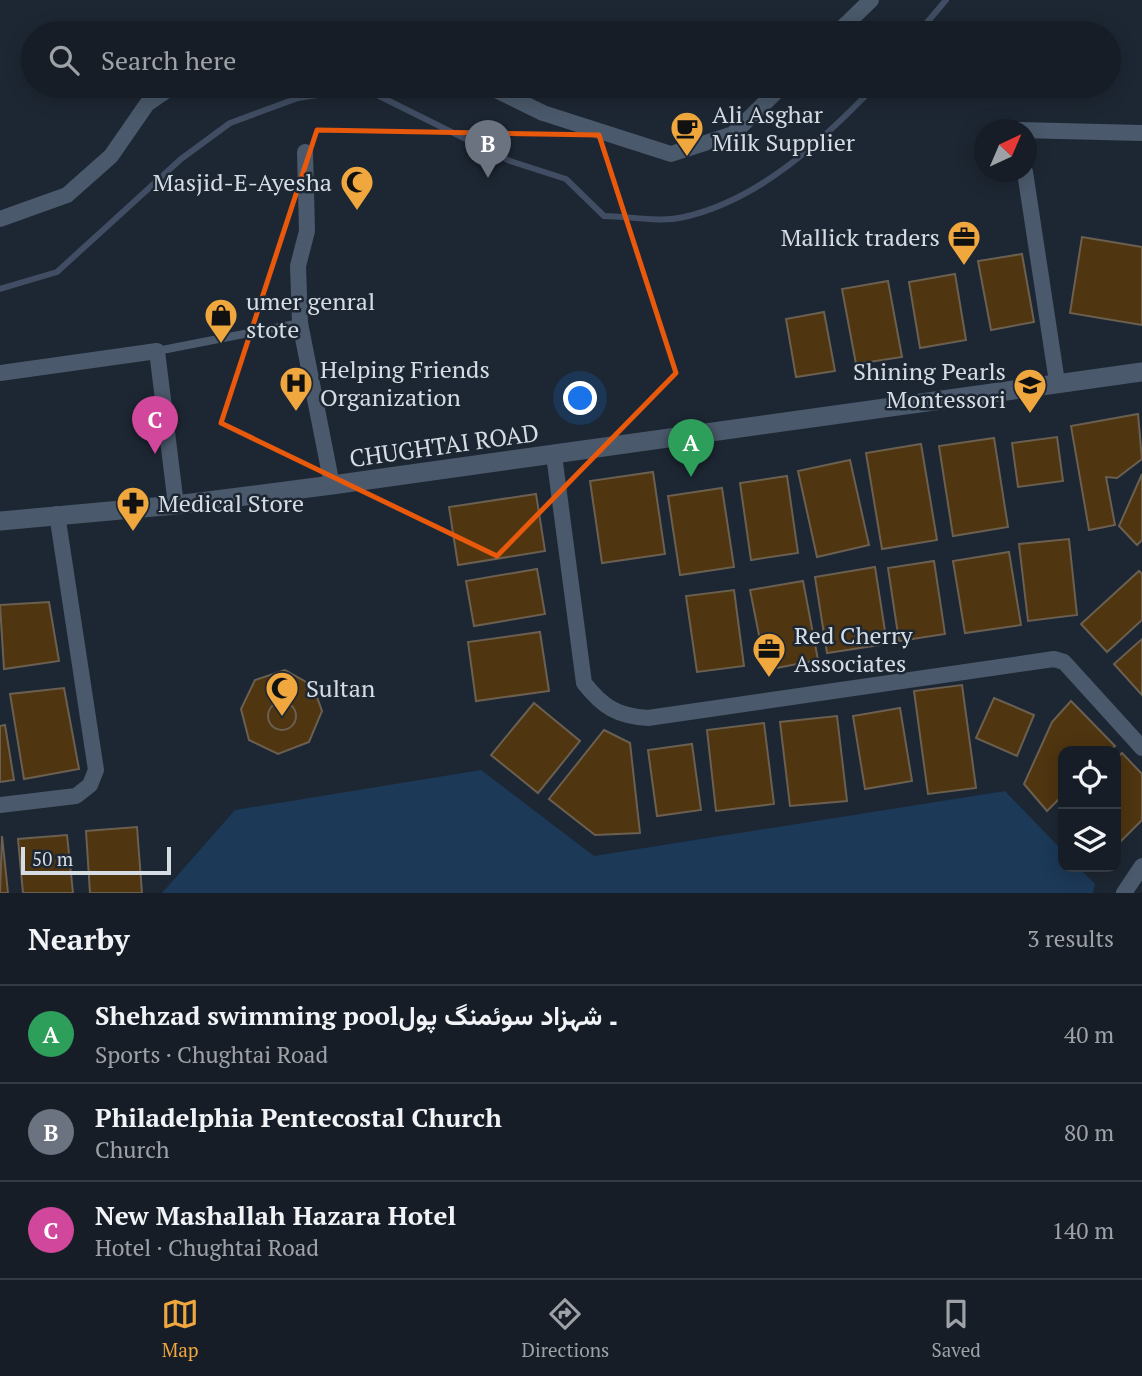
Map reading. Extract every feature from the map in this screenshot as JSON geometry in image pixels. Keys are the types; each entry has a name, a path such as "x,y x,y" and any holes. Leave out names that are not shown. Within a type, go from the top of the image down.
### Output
{"street":[{"path":"849,21 871,0"},
{"path":"0,219 66,195 111,156 147,104 156,98"},
{"path":"512,98 543,113 671,154 733,134 770,98"},
{"path":"1037,131 1142,134"},
{"path":"305,152 307,231 298,266 300,323 332,485"},
{"path":"1027,182 1057,382"},
{"path":"0,373 156,351 177,505"},
{"name":"CHUGHTAI ROAD","path":"0,521 177,505 332,485 1142,372"},
{"path":"554,455 584,683 597,699 625,717 648,718 1054,659 1064,662 1142,748"},
{"path":"0,805 76,796 90,785 96,770 57,514"},
{"path":"1124,893 1142,866"}],"lane":[{"path":"156,351 300,323"}],"highlighted area":[{"path":"317,130 599,135 676,373 497,556 221,423"}],"shaded area":[{"path":"481,770 594,856 1005,791 1058,846 1058,872 1083,872 1095,884 1093,893 162,893 235,810"}],"building":[{"path":"1082,237 1142,247 1142,325 1070,313"},
{"path":"1022,254 1034,322 991,330 978,261"},
{"path":"955,274 966,340 920,348 909,282"},
{"path":"888,281 902,357 856,364 842,289"},
{"path":"824,312 835,371 796,377 786,319"},
{"path":"1138,414 1142,459 1117,478 1106,477 1115,525 1089,530 1071,426"},
{"path":"1057,437 1063,481 1018,487 1012,443"},
{"path":"994,438 1008,527 953,536 939,446"},
{"path":"921,444 937,540 882,549 866,453"},
{"path":"850,460 869,545 817,557 798,471"},
{"path":"653,472 665,554 602,563 590,481"},
{"path":"1142,474 1142,540 1137,545 1119,526"},
{"path":"787,476 798,553 751,560 740,483"},
{"path":"722,488 734,567 680,575 668,496"},
{"path":"536,494 545,551 458,565 449,507"},
{"path":"1069,539 1077,615 1028,621 1019,544"},
{"path":"1009,552 1021,625 965,633 953,561"},
{"path":"934,561 945,634 899,641 888,568"},
{"path":"875,567 887,644 827,653 815,577"},
{"path":"537,569 545,614 474,626 466,581"},
{"path":"1139,571 1142,574 1142,620 1107,652 1081,624"},
{"path":"803,581 818,660 766,670 750,590"},
{"path":"734,590 744,666 697,672 686,596"},
{"path":"49,602 59,661 4,669 0,605"},
{"path":"540,632 549,691 476,701 468,642"},
{"path":"1142,639 1142,695 1114,664"},
{"path":"285,670 313,686 322,711 309,742 278,754 249,740 241,709 255,680"},
{"path":"962,685 976,788 928,794 914,691"},
{"path":"64,688 79,769 24,779 10,694"},
{"path":"994,698 1034,715 1017,756 976,738"},
{"path":"1071,701 1115,746 1058,746 1058,800 1047,811 1024,784 1052,722"},
{"path":"282,702 292,706 296,716 292,726 282,730 272,726 268,716 272,706"},
{"path":"534,703 580,741 538,793 491,755"},
{"path":"900,708 912,781 865,789 853,716"},
{"path":"837,716 847,801 790,806 780,722"},
{"path":"764,723 774,804 716,811 707,730"},
{"path":"5,725 14,780 0,782 0,726"},
{"path":"604,730 630,743 640,833 595,835 549,799"},
{"path":"692,744 701,810 657,816 648,750"},
{"path":"1121,754 1142,774 1142,820 1121,841 1121,809"},
{"path":"137,827 142,893 90,893 86,831"},
{"path":"67,835 73,893 23,893 18,839"},
{"path":"2,836 8,893 0,893"}],"waterway":[{"path":"928,21 946,0"},
{"path":"0,289 57,272 181,159 230,123 298,98"},
{"path":"383,98 510,161 566,179 604,216 644,219 684,217 739,197 812,147 863,98"}],"place":[{"name":"Ali Asghar Milk Supplier","path":"687,158"},
{"name":"Philadelphia Pentecostal Church","path":"488,178"},
{"name":"Masjid-E-Ayesha","path":"357,212"},
{"name":"Mallick traders","path":"964,267"},
{"name":"umer genral stote","path":"221,345"},
{"name":"Helping Friends Organization","path":"296,413"},
{"name":"Shining Pearls Montessori","path":"1030,415"},
{"name":"New Mashallah Hazara Hotel","path":"155,454"},
{"name":"Shehzad swimming pool۔ شہزاد سوئمنگ پول","path":"691,477"},
{"name":"Medical Store","path":"133,533"},
{"name":"Red Cherry Associates","path":"769,679"},
{"name":"Sultan","path":"282,718"}]}
